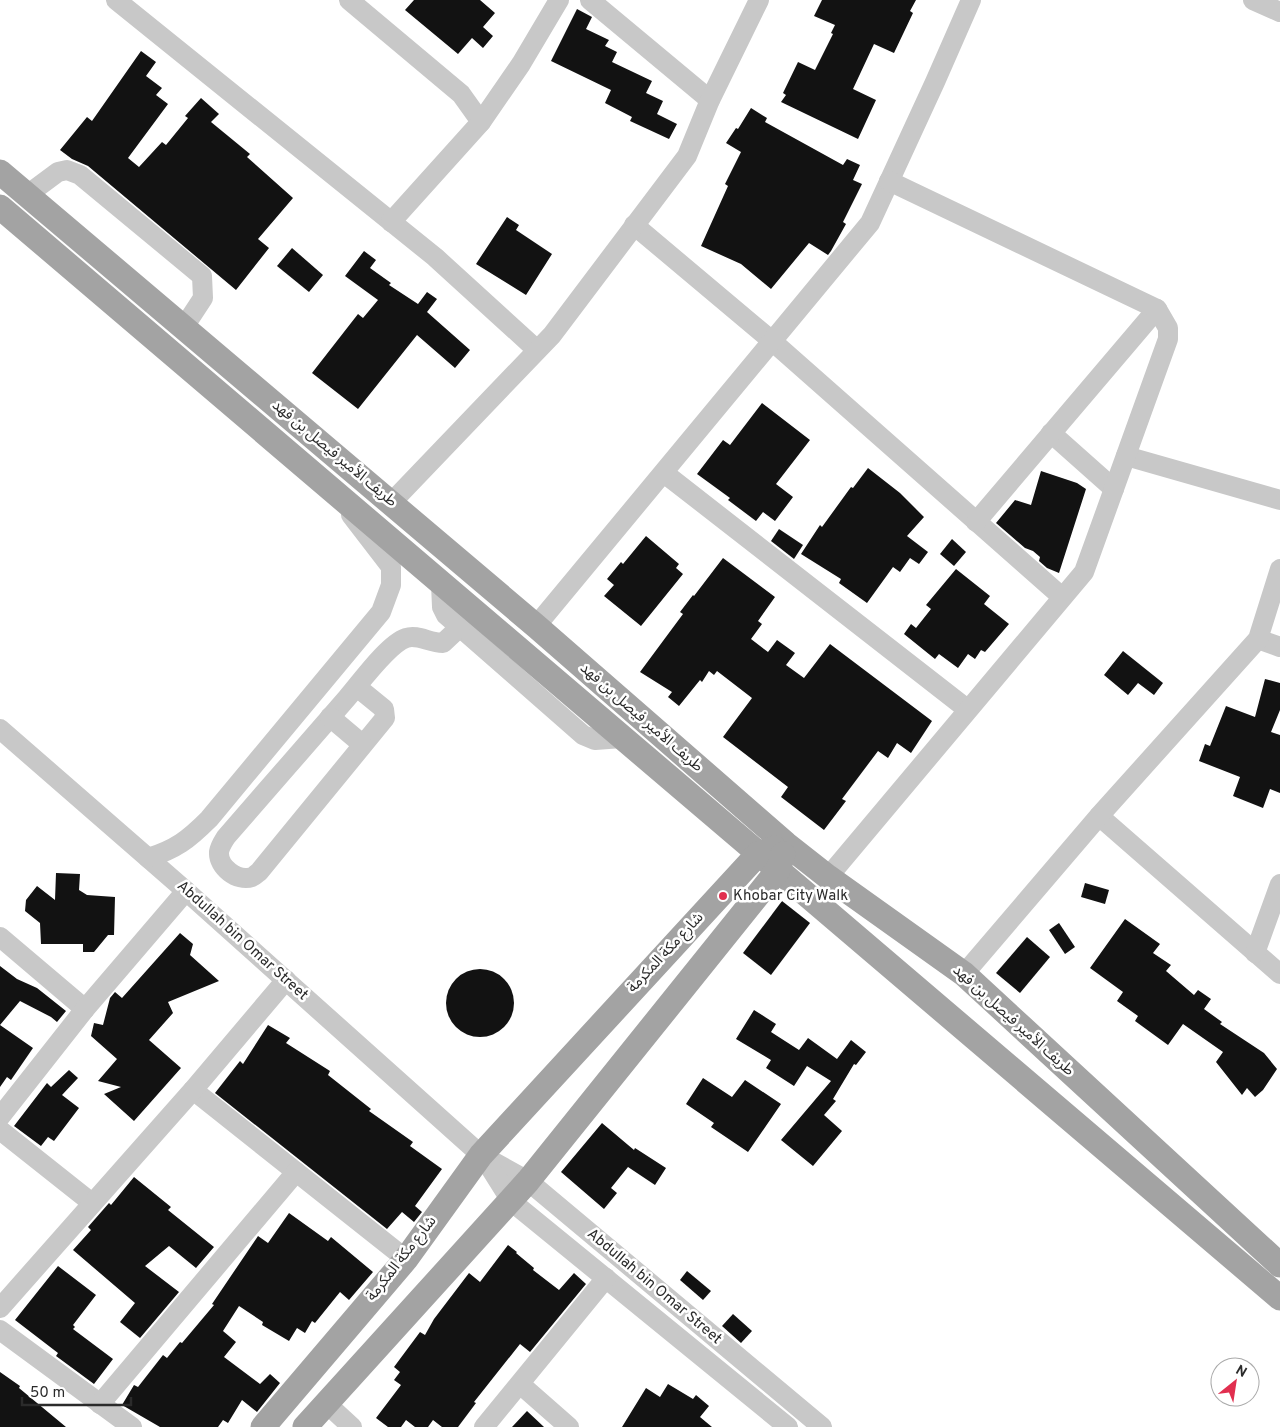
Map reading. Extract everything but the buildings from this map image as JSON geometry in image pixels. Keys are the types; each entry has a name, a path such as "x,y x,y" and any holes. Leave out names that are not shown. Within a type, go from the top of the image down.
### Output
{"main road":[{"name":"طريف الأمير فيصل بن فهد","path":"0,172 536,626 786,844 828,877 964,974 1280,1265"},
{"name":"طريف الأمير فيصل بن فهد","path":"0,207 1280,1298"},
{"name":"شارع مكة المكرمة","path":"263,1427 406,1259 481,1155 758,854 786,844"},
{"name":"شارع مكة المكرمة","path":"305,1427 528,1181 778,870 786,844"}],"street":[{"path":"116,0 435,257 537,350"},
{"path":"349,0 461,94 481,122"},
{"path":"391,222 481,122 521,64 559,0"},
{"path":"590,0 710,100"},
{"path":"391,504 552,335 687,156 710,100 758,0"},
{"path":"536,626 870,223 971,0"},
{"path":"1253,0 1280,12"},
{"path":"27,195 58,172 67,170 80,175 202,276 202,298 184,327"},
{"path":"828,877 967,709 1084,572 1168,340 1168,328 1157,309 890,181"},
{"path":"634,225 772,341 1062,597"},
{"path":"976,522 1157,309"},
{"path":"1051,433 1114,489"},
{"path":"1126,456 1280,500"},
{"path":"664,473 967,709"},
{"path":"148,858 168,851 180,844 193,835 209,819 381,612 391,584 391,567 330,489"},
{"path":"964,974 1098,816 1258,639 1280,569"},
{"path":"441,584 442,607 446,615 583,734 595,740 622,738"},
{"path":"357,686 384,709 385,718 259,872 252,877 237,877 223,866 219,852 226,837 330,717 357,686 393,645 404,639 416,636 432,643 442,643 460,627"},
{"path":"1258,639 1280,647"},
{"path":"330,717 362,744"},
{"name":"Abdullah bin Omar Street","path":"0,729 186,891 481,1155 528,1181 822,1427"},
{"path":"1098,816 1280,974"},
{"path":"1255,952 1280,884"},
{"path":"0,1117 85,1009 186,891"},
{"path":"0,937 85,1009"},
{"path":"0,1308 193,1090 286,980"},
{"path":"193,1090 406,1259"},
{"path":"0,1130 92,1203"},
{"name":"Abdullah bin Omar Street","path":"481,1155 511,1200 788,1427"},
{"path":"100,1404 296,1172"},
{"path":"484,1427 606,1278"},
{"path":"0,1330 132,1427"},
{"path":"700,1354 714,1337"},
{"path":"520,1384 570,1427"},
{"path":"327,1404 352,1427"}],"place":[{"name":"Khobar City Walk","path":"723,896"}]}
